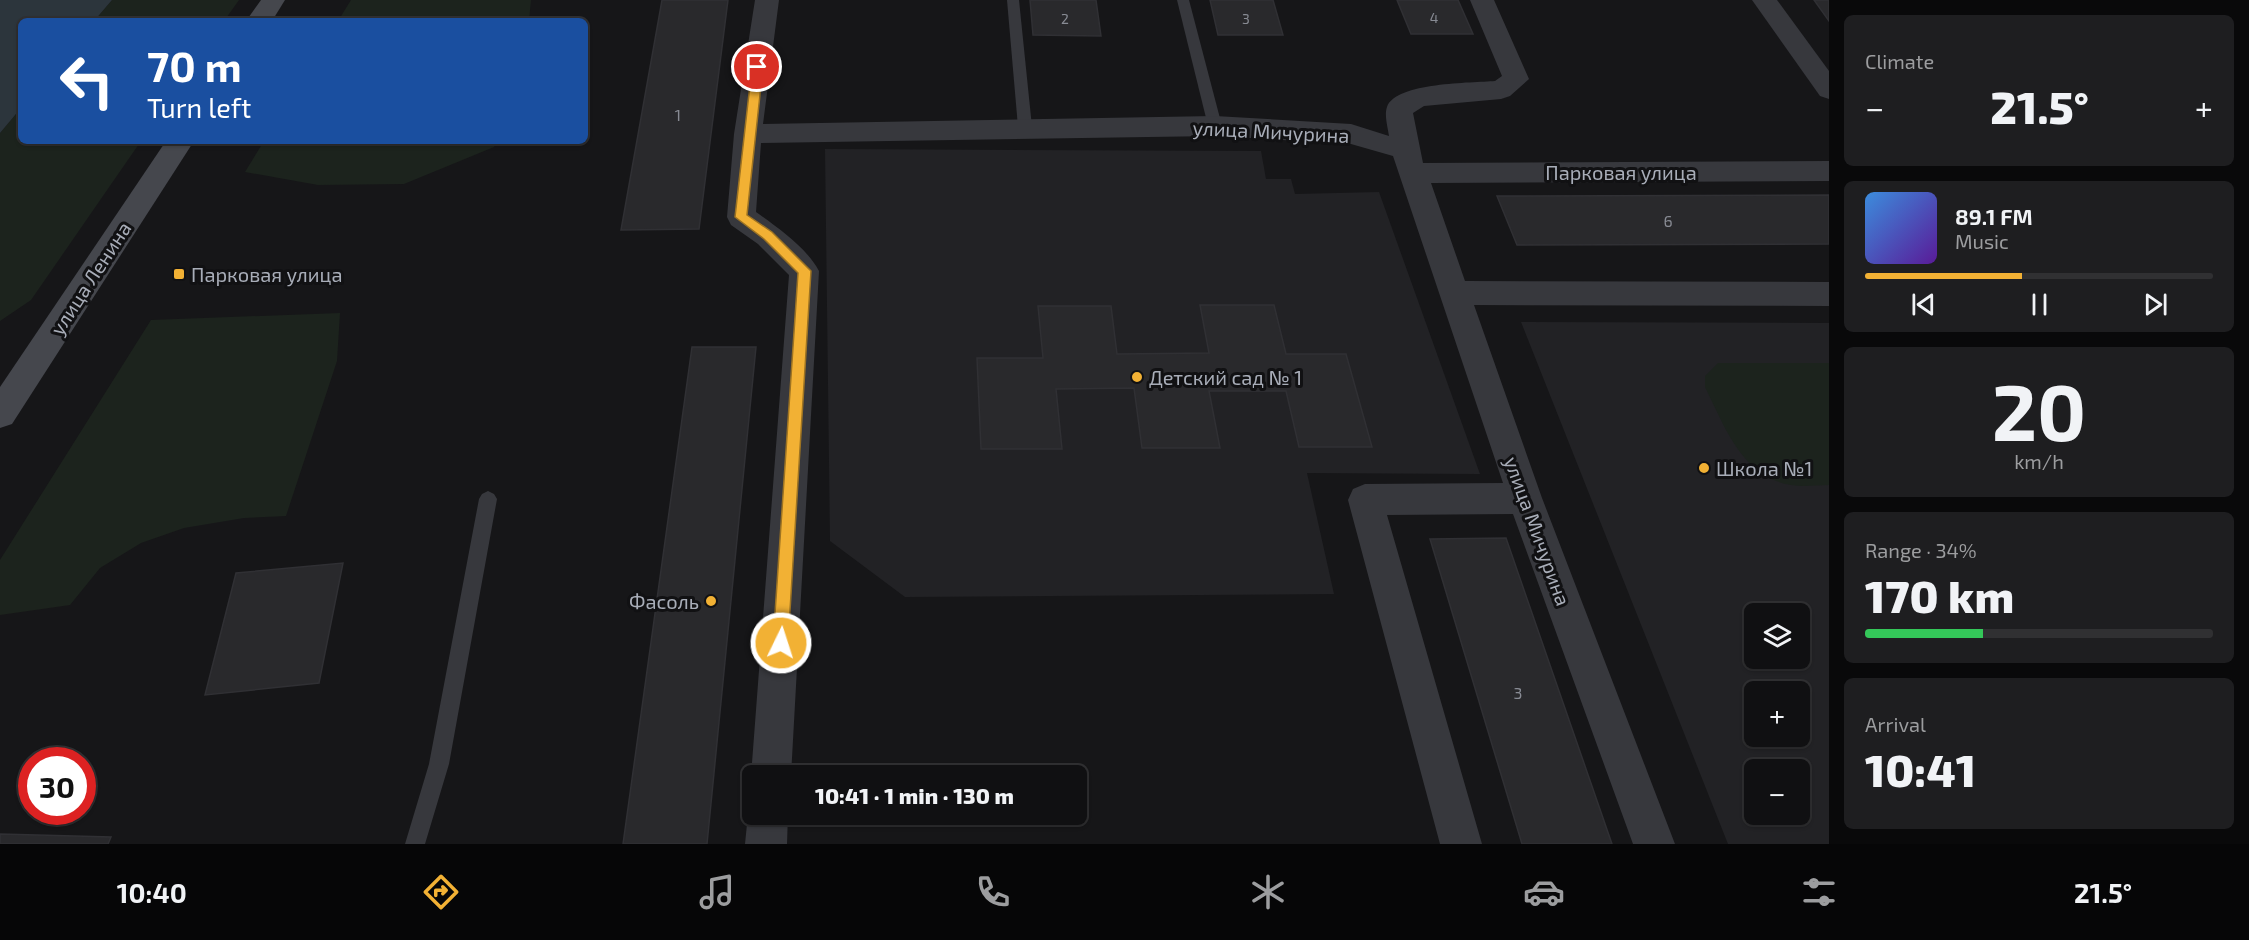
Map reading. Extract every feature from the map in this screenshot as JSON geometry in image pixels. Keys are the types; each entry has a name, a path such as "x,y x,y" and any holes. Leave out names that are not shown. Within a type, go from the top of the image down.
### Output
{"street":[{"path":"262,18 273,0"},
{"path":"767,0 748,134 741,217 768,236 804,271 772,765"},
{"path":"1409,161 1399,109 1418,97 1501,90 1516,79 1482,0"},
{"path":"1764,0 1829,90"},
{"name":"улица Мичурина","path":"748,134 1025,127 1215,126 1351,134 1409,161 1525,498 1654,844"},
{"name":"улица Ленина","path":"0,414 178,144"},
{"name":"Парковая улица","path":"1409,161 1829,171"},
{"path":"1454,292 1829,294"},
{"path":"1461,844 1365,500 1525,498"},
{"path":"766,844 767,825"}],"lane":[{"path":"1013,0 1025,127"},
{"path":"1183,0 1215,126"},
{"path":"415,844 439,764 488,500"}],"shaded area":[{"path":"0,0 112,0 97,18 18,18 18,112 0,133"},
{"path":"112,0 239,0 226,18 97,18"},
{"path":"351,0 531,0 529,18 340,18"},
{"path":"18,112 18,144 139,144 31,300 0,321 0,133"},
{"path":"262,144 496,144 494,147 404,184 318,185 245,172"},
{"name":"Детский сад № 1","path":"825,149 1261,151 1266,179 1291,179 1295,194 1379,192 1480,474 1307,473 1334,594 905,597 830,541"},
{"path":"340,313 337,361 286,516 244,518 184,528 141,543 100,568 70,605 0,615 0,560 151,320"},
{"name":"Школа №1","path":"1521,322 1829,323 1829,844 1728,844"},
{"path":"1718,363 1829,363 1829,485 1796,486 1774,480 1760,472 1748,461 1728,433 1705,387 1705,376"}],"building":[{"path":"662,0 728,0 699,229 621,230"},
{"path":"1030,0 1096,0 1101,36 1033,35"},
{"path":"1210,0 1273,0 1283,35 1218,35"},
{"path":"1397,0 1458,0 1473,34 1411,34"},
{"path":"1814,0 1829,0 1829,21"},
{"path":"1829,195 1829,244 1517,245 1497,196"},
{"path":"1200,305 1274,305 1286,354 1346,354 1372,447 1299,447 1286,391 1209,391 1220,448 1142,448 1134,388 1056,389 1062,449 981,449 977,358 1043,358 1038,306 1111,306 1117,354 1209,353"},
{"path":"692,347 756,347 707,844 623,844"},
{"path":"1506,538 1612,844 1522,844 1430,539"},
{"path":"343,563 319,683 205,695 236,573"},
{"path":"0,834 111,837 108,844 0,844"}],"place":[{"name":"Парковая улица","path":"179,274"},
{"name":"Детский сад № 1","path":"1137,377"},
{"name":"Школа №1","path":"1704,468"},
{"name":"Фасоль","path":"711,601"}],"route":[{"path":"757,67 748,134 741,217 768,236 804,271 781,643"}]}
